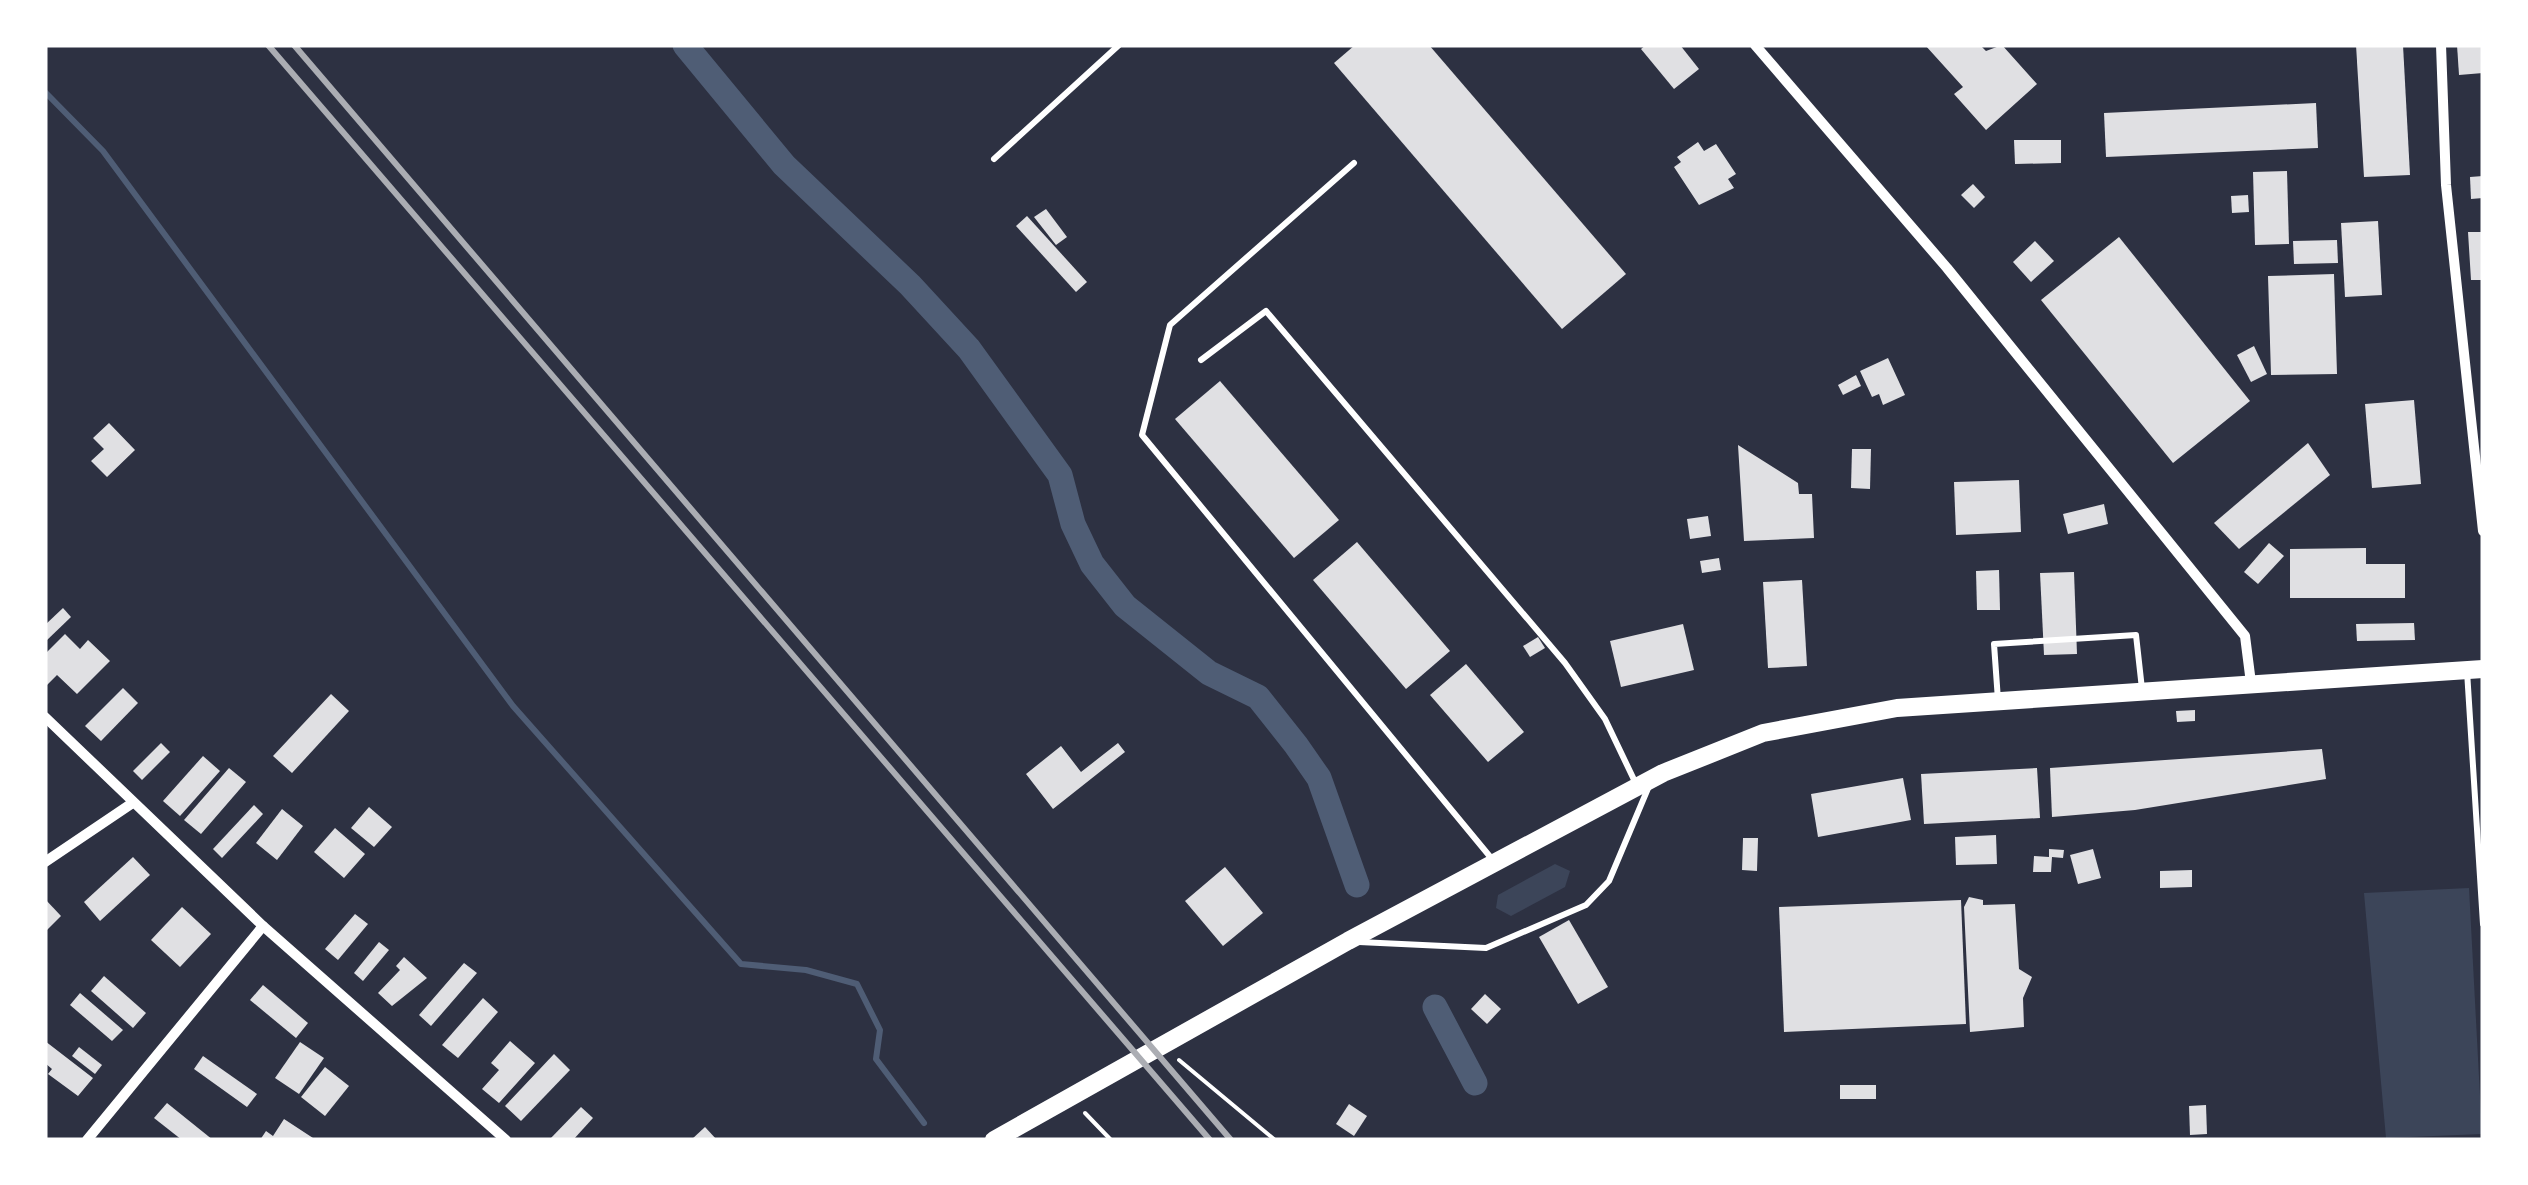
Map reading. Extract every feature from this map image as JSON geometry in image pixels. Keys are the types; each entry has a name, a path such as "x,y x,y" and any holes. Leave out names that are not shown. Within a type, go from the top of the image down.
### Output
{"main road":[{"path":"994,1140 1068,1095 1495,862 1644,784 1719,748 1763,733 1897,708 2479,667"}],"street":[{"path":"1755,45 1947,268 2245,636 2250,683"},
{"path":"2441,45 2446,185 2483,531"},
{"path":"45,717 131,804 263,926 506,1140"},
{"path":"45,862 131,804"},
{"path":"87,1140 263,926"}],"lane":[{"path":"994,158 1119,45"},
{"path":"1354,164 1170,324 1142,435 1495,862"},
{"path":"1202,360 1266,311 1565,662 1644,784 1623,856 1610,882 1586,905 1486,948 1348,941"},
{"path":"1998,700 1994,644 2136,636 2142,690"},
{"path":"2479,667 2483,924"}],"path":[{"path":"1160,1044 1275,1140"},
{"path":"1068,1095 1110,1140"}],"shaded area":[{"path":"1555,864 1570,871 1565,887 1511,916 1496,908 1498,895"},
{"path":"2469,888 2482,1134 2386,1138 2364,893"}],"building":[{"path":"1355,45 1429,45 1626,274 1562,329 1334,63"},
{"path":"1646,45 1680,45 1699,69 1674,89 1641,49"},
{"path":"1925,45 1980,45 1986,51 2002,45 2037,84 1986,130 1954,94 1963,87"},
{"path":"2356,45 2403,45 2410,175 2364,177"},
{"path":"2457,45 2483,45 2483,73 2459,75"},
{"path":"2316,103 2318,148 2106,157 2104,113"},
{"path":"2014,140 2061,140 2061,163 2015,164"},
{"path":"1698,142 1704,151 1716,144 1736,174 1728,179 1734,188 1699,205 1674,167 1681,162 1677,157"},
{"path":"2287,171 2289,244 2255,245 2253,172"},
{"path":"2483,176 2483,198 2471,199 2470,177"},
{"path":"1973,184 1985,197 1974,208 1961,195"},
{"path":"2248,195 2249,212 2232,213 2231,196"},
{"path":"1046,209 1067,237 1056,245 1034,217"},
{"path":"1027,216 1087,282 1076,292 1016,226"},
{"path":"2378,221 2382,295 2345,297 2341,223"},
{"path":"2468,232 2483,232 2483,280 2471,280"},
{"path":"2119,237 2250,401 2173,463 2041,300"},
{"path":"2337,240 2338,263 2294,264 2293,241"},
{"path":"2035,241 2054,261 2031,282 2013,262"},
{"path":"2334,274 2337,374 2271,375 2268,276"},
{"path":"2254,346 2267,374 2251,382 2237,355"},
{"path":"1888,358 1905,395 1883,405 1879,394 1872,397 1860,371"},
{"path":"1856,375 1861,386 1843,395 1838,385"},
{"path":"1220,381 1339,520 1294,558 1175,419"},
{"path":"2414,400 2421,484 2372,488 2365,404"},
{"path":"109,423 135,450 107,477 91,461 104,449 93,438"},
{"path":"2308,443 2330,475 2239,549 2214,523"},
{"path":"1738,445 1798,483 1799,494 1812,494 1814,538 1744,541"},
{"path":"1852,449 1871,449 1870,489 1851,488"},
{"path":"2019,480 2021,532 1956,535 1954,482"},
{"path":"2104,504 2108,524 2068,534 2063,514"},
{"path":"1708,516 1711,536 1690,539 1687,519"},
{"path":"1357,542 1450,651 1406,689 1313,580"},
{"path":"2269,543 2284,556 2258,584 2244,572"},
{"path":"2366,548 2366,564 2405,564 2405,598 2290,598 2290,549"},
{"path":"1719,558 1721,570 1702,573 1700,561"},
{"path":"1999,570 2000,610 1977,610 1976,571"},
{"path":"2074,572 2077,654 2044,655 2040,573"},
{"path":"1802,580 1807,666 1768,668 1763,582"},
{"path":"63,608 71,617 45,642 45,625"},
{"path":"2414,623 2415,640 2357,641 2356,624"},
{"path":"1683,624 1694,670 1621,687 1610,641"},
{"path":"65,634 80,649 88,640 110,661 77,694 57,675 45,687 45,654"},
{"path":"1538,637 1545,648 1530,657 1523,646"},
{"path":"1466,664 1524,732 1488,762 1430,695"},
{"path":"123,688 138,703 101,741 85,726"},
{"path":"331,694 349,711 292,773 273,756"},
{"path":"2195,710 2195,721 2177,722 2176,711"},
{"path":"161,743 170,752 142,780 133,771"},
{"path":"1118,743 1125,752 1053,809 1026,774 1061,746 1081,772"},
{"path":"2322,749 2326,779 2135,810 2052,817 2050,768"},
{"path":"203,756 220,771 180,816 163,801"},
{"path":"229,768 246,782 201,834 184,820"},
{"path":"2037,768 2040,818 1924,824 1921,774"},
{"path":"1903,778 1911,820 1818,837 1811,794"},
{"path":"254,805 263,814 222,858 213,849"},
{"path":"369,807 392,827 374,847 351,828"},
{"path":"282,809 303,826 277,860 256,843"},
{"path":"335,828 365,854 344,878 314,852"},
{"path":"1996,835 1997,864 1956,865 1955,837"},
{"path":"1743,838 1758,838 1757,871 1742,870"},
{"path":"2049,849 2064,850 2063,858 2052,857 2051,872 2033,872 2034,856 2049,857"},
{"path":"2093,849 2101,878 2078,884 2070,855"},
{"path":"133,857 150,875 100,921 84,902"},
{"path":"1225,867 1263,913 1223,946 1185,901"},
{"path":"2192,870 2192,887 2160,888 2160,871"},
{"path":"1969,897 1983,900 1983,905 2015,904 2019,969 2032,977 2023,998 2024,1027 1970,1032 1964,907"},
{"path":"45,899 61,916 45,932"},
{"path":"1961,900 1966,1024 1784,1032 1779,907"},
{"path":"182,907 211,934 180,967 151,940"},
{"path":"355,914 368,924 338,960 325,949"},
{"path":"1569,920 1608,987 1578,1004 1539,937"},
{"path":"379,942 389,950 363,981 354,973"},
{"path":"404,957 427,978 392,1006 378,993 400,970 396,966"},
{"path":"464,963 477,973 431,1026 419,1015"},
{"path":"104,976 146,1013 133,1028 91,991"},
{"path":"263,985 308,1023 296,1038 250,1000"},
{"path":"80,993 123,1030 112,1041 70,1005"},
{"path":"1485,994 1501,1009 1487,1024 1471,1009"},
{"path":"483,998 498,1012 458,1058 442,1045"},
{"path":"45,1041 93,1078 78,1096 48,1074 52,1069 45,1063"},
{"path":"510,1041 535,1063 499,1103 482,1089 499,1070 491,1063"},
{"path":"300,1042 324,1058 299,1094 275,1078"},
{"path":"79,1047 102,1065 95,1074 72,1056"},
{"path":"554,1054 570,1070 521,1121 505,1106"},
{"path":"203,1056 257,1094 247,1107 194,1069"},
{"path":"325,1067 349,1086 325,1116 301,1097"},
{"path":"1840,1085 1876,1085 1876,1099 1840,1099"},
{"path":"167,1103 213,1140 182,1140 154,1118"},
{"path":"1349,1104 1367,1116 1354,1136 1336,1124"},
{"path":"2206,1105 2207,1134 2190,1135 2189,1106"},
{"path":"581,1107 593,1118 573,1140 549,1140"},
{"path":"284,1119 313,1138 260,1140 266,1131 273,1136"},
{"path":"705,1127 717,1140 691,1140"}],"waterway":[{"path":"685,45 784,165 910,285 969,349 1060,475 1073,524 1092,564 1125,606 1209,673 1258,697 1319,778 1357,885"},
{"path":"45,92 103,151 513,706 741,964 806,970 857,984 880,1030 876,1059 924,1123"},
{"path":"1435,1007 1475,1083"}],"railway":[{"path":"268,45 1210,1140"},
{"path":"294,45 1231,1140"}]}
